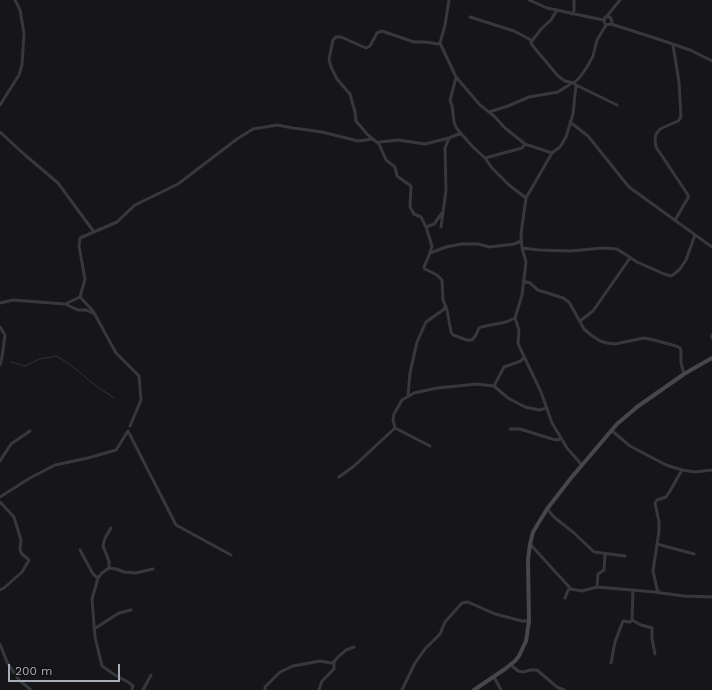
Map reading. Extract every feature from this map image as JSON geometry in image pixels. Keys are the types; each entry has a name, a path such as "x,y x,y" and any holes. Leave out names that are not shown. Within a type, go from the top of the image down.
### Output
{"main road":[{"path":"474,690 494,678 511,665 519,656 526,641 529,621 528,560 530,544 533,532 548,509 611,430 636,407 684,374 712,358"}],"street":[{"path":"0,105 19,75 22,65 24,33 20,10 15,0"},
{"path":"449,0 445,25 440,43 456,77 480,105 525,144 552,153"},
{"path":"529,0 547,8 603,20 606,25"},
{"path":"572,14 574,11 574,0"},
{"path":"603,20 608,16 620,0"},
{"path":"532,45 532,42 542,28 551,20 557,10"},
{"path":"608,16 612,19 611,24"},
{"path":"470,17 514,31 531,40 532,45 554,72 565,81 617,105"},
{"path":"489,112 529,97 558,92 574,84 580,78 593,56 597,40 606,25 611,24 690,50 712,61"},
{"path":"440,43 414,42 382,31 377,33 370,46 366,48 341,37 335,37 329,59 331,67 338,79 350,94 356,121 368,135 380,144 386,160 395,168 397,176 411,186 410,207 414,214 421,217 432,246 424,267 442,280 443,300 446,306 451,332 456,337 472,340 479,328 506,322 515,318"},
{"path":"673,45 679,82 681,117 678,121 660,129 656,134 655,141 656,147 688,195 688,198 675,220"},
{"path":"456,77 450,101 452,105 454,122 461,133 485,158 492,168 526,198"},
{"path":"574,84 573,114 570,122 570,129 560,147 552,153 526,198 522,221 522,248 526,262 522,295 515,318 519,330 518,343 535,378 559,435 567,448 582,465"},
{"path":"570,122 588,136 629,187 712,248"},
{"path":"65,304 80,297 85,279 79,246 80,238 117,222 135,206 178,184 237,139 253,129 277,125 322,132 358,141 373,139"},
{"path":"0,132 58,183 94,232"},
{"path":"380,144 383,142 398,140 429,143 461,133"},
{"path":"441,227 446,190 445,148 449,138"},
{"path":"485,158 522,148 525,144"},
{"path":"426,227 434,224 442,213"},
{"path":"522,248 570,251 611,248 617,249 630,258 664,274 673,275 680,269 686,260 695,235"},
{"path":"430,253 461,244 478,244 490,247 514,244 522,241"},
{"path":"580,321 593,311 630,258"},
{"path":"523,281 530,283 538,290 563,298 569,302 584,329 600,341 615,344 644,338 680,348 681,363 684,374"},
{"path":"80,297 94,311 116,353 139,376 141,400 130,426"},
{"path":"0,303 13,300 65,304 78,310 86,310 95,314"},
{"path":"408,396 410,373 417,342 426,322 430,317 443,310 446,306"},
{"path":"0,327 5,335 0,366"},
{"path":"494,386 504,367 521,361 524,357"},
{"path":"394,428 394,414 402,400 414,393 437,388 477,384 494,386 508,398 525,407 539,410 547,408"},
{"path":"394,428 430,446"},
{"path":"339,477 354,466 394,428"},
{"path":"510,429 520,429 558,440 560,439 559,435"},
{"path":"611,430 630,446 666,465 695,472 712,470"},
{"path":"0,461 11,444 30,431"},
{"path":"0,497 30,478 55,465 116,450 128,431 176,525 231,555"},
{"path":"659,592 653,571 659,522 656,503 657,500 666,497 682,470"},
{"path":"0,502 14,517 21,540 20,550 29,560 22,572 0,590"},
{"path":"548,509 555,518 573,532 594,552 625,556"},
{"path":"109,568 109,561 103,546 105,538 111,528"},
{"path":"530,544 571,589 582,591 597,587 659,592 684,596 712,597"},
{"path":"657,544 694,554"},
{"path":"80,550 93,574 98,578"},
{"path":"597,587 598,574 604,570 605,554"},
{"path":"132,690 133,686 128,682 102,666 98,654 94,629 92,598 98,578 109,568 124,572 136,573 153,570"},
{"path":"565,598 568,590 571,589"},
{"path":"632,620 633,590"},
{"path":"402,690 415,663 425,649 440,634 445,622 462,603 468,602 495,614 522,621 529,621"},
{"path":"94,629 120,614 131,610"},
{"path":"612,663 615,642 623,621 630,622 632,620 641,625 652,628 652,639 655,654"},
{"path":"0,644 7,662 18,680 31,690"},
{"path":"265,690 265,687 280,672 293,666 320,661 331,663 334,662 346,650 354,647"},
{"path":"319,690 322,681 334,668 334,662"},
{"path":"511,665 518,671 522,672 537,670 557,687 564,690"},
{"path":"144,690 151,675"},
{"path":"494,678 501,690"}],"waterway":[{"path":"11,362 25,366 39,359 57,356 114,398"}]}
